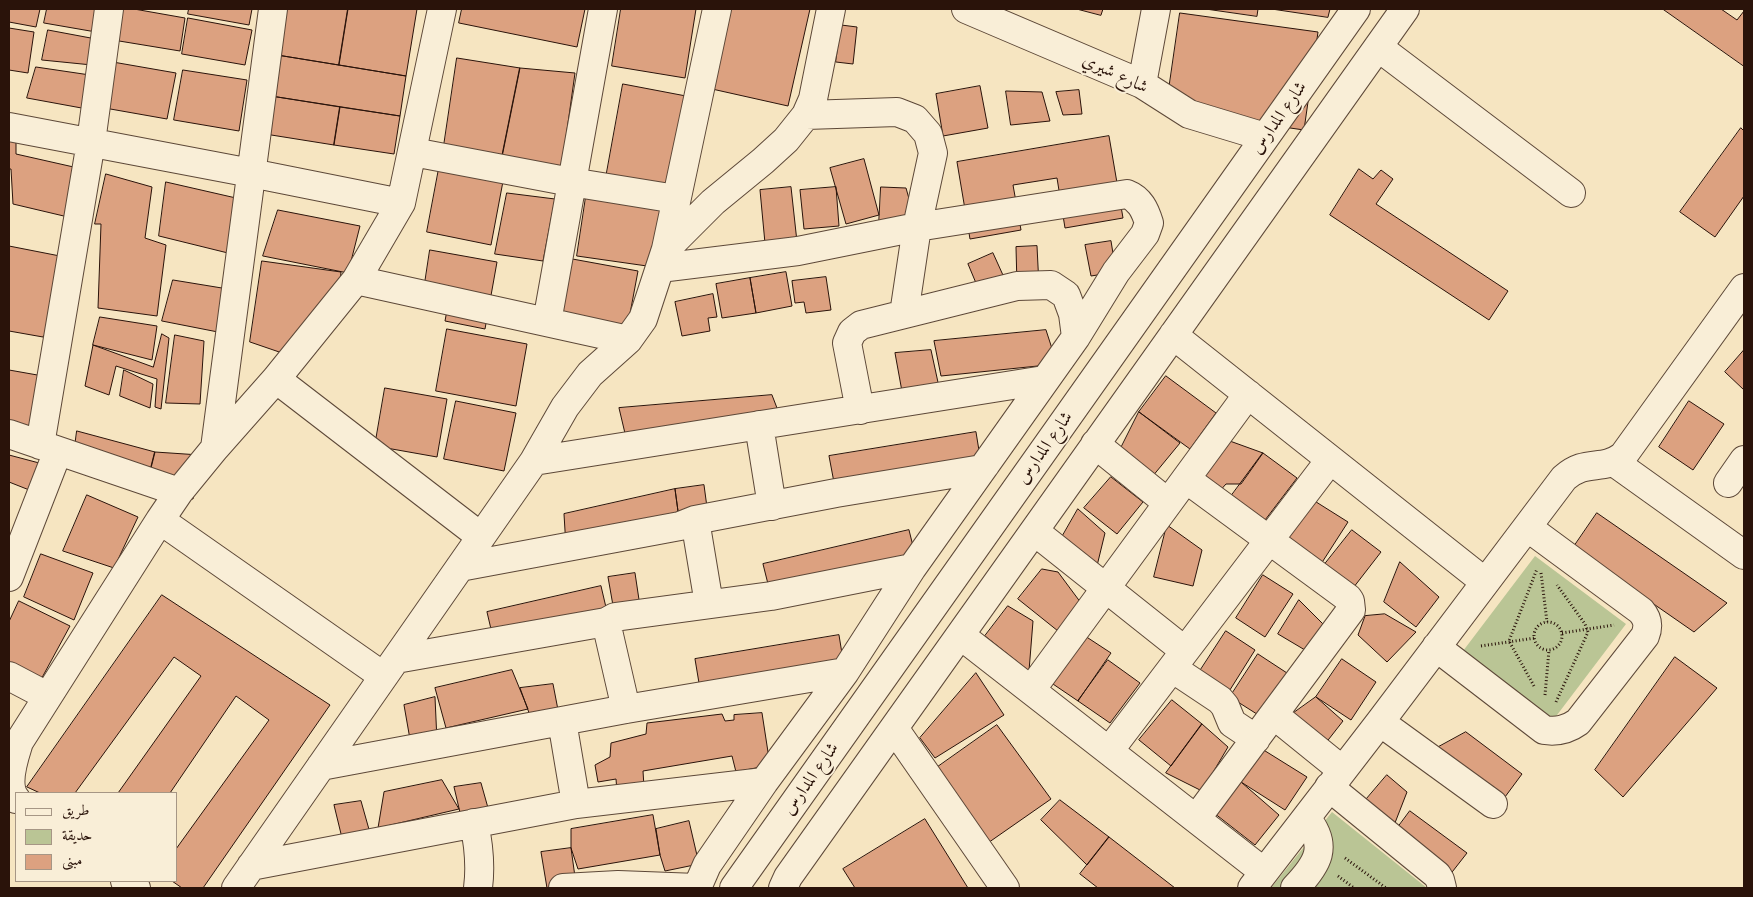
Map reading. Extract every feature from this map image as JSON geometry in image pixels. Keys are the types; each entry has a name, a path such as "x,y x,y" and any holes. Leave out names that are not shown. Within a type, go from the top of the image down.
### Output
{"street":[{"path":"9,577 49,448 109,9"},
{"path":"215,448 273,9"},
{"path":"13,797 10,769 19,742 160,520 179,492 276,379 356,280 401,203 442,9"},
{"path":"547,322 603,9"},
{"path":"236,888 534,461 565,407 585,381 628,340 643,319 663,259 717,9"},
{"path":"663,259 713,202 786,140 806,116 813,99 831,9"},
{"name":"شارع شيري","path":"966,9 998,15 1142,84 1189,114 1265,137"},
{"path":"1142,84 1156,9"},
{"name":"شارع المدارس","path":"734,888 1265,137 1342,20 1356,9"},
{"path":"783,888 788,877 1405,9"},
{"path":"1378,47 1571,193"},
{"path":"806,116 896,112 915,119 928,134 933,153 917,227 904,314"},
{"path":"9,128 91,142 401,203"},
{"path":"413,152 676,200"},
{"path":"563,888 618,885 697,888 708,865 764,782 845,672 912,568 1076,337 1116,272 1145,234 1149,223 1140,201 1134,196 1127,194 917,227 798,251 663,259"},
{"path":"356,280 628,340"},
{"path":"860,410 847,343 852,332 862,324 1017,286 1051,285 1066,295 1073,314 1076,337"},
{"path":"960,635 1196,820 1256,884 1312,828 1336,778 1439,649 1484,582 1564,478 1582,466 1603,465 1614,462 1623,456 1741,300"},
{"path":"1173,335 1484,582"},
{"path":"276,379 480,536"},
{"path":"534,461 1044,380"},
{"path":"1030,690 1248,394"},
{"path":"758,425 772,506"},
{"path":"9,434 179,492"},
{"path":"1095,444 1168,503"},
{"path":"1109,751 1330,460"},
{"path":"1728,483 1744,460"},
{"path":"1614,462 1744,555"},
{"path":"460,567 680,526 696,520 836,493 982,470 986,464"},
{"path":"1186,479 1348,598 1351,606 1351,610 1196,820"},
{"path":"160,520 390,668 606,622 614,617 771,596 912,568"},
{"path":"696,520 709,604"},
{"path":"1439,649 1562,731 1571,728 1578,722 1645,636 1648,630 1647,619 1641,611 1527,527"},
{"path":"1034,531 1106,588 1220,700 1225,706 1232,722 1256,739"},
{"path":"606,622 626,709"},
{"path":"321,766 626,709 845,672"},
{"path":"9,676 47,696"},
{"path":"1274,715 1437,876 1442,888"},
{"path":"562,721 576,804"},
{"path":"1380,722 1492,804"},
{"path":"894,728 1005,888"},
{"path":"251,866 576,804 764,782"},
{"path":"474,823 480,847 478,888"},
{"path":"1296,888 1308,876 1317,862 1319,850 1312,828"}],"path":[{"path":"1509,641 1540,561 1547,622"},
{"path":"1547,722 1588,632 1557,585"},
{"path":"1562,633 1647,619"},
{"path":"1547,622 1555,623 1562,633 1561,642 1557,647 1550,650 1536,644 1536,630 1541,624 1547,622"},
{"path":"1439,649 1535,638"},
{"path":"1509,641 1535,688"},
{"path":"1547,722 1544,704 1550,650"},
{"path":"1312,828 1386,888"}],"green space":[{"path":"1535,556 1626,624 1554,719 1463,651"},
{"path":"1332,812 1427,888 1271,888"}],"building":[{"path":"9,9 40,9 36,27 9,22"},
{"path":"47,9 101,9 96,32 44,23"},
{"path":"118,9 134,9 185,18 180,51 113,40"},
{"path":"189,9 252,9 249,25 188,14"},
{"path":"284,9 348,9 339,65 277,55"},
{"path":"348,9 417,9 406,76 339,65"},
{"path":"462,9 585,9 577,47 459,23"},
{"path":"621,9 696,9 685,78 612,66"},
{"path":"730,9 810,9 788,106 712,89"},
{"path":"1077,9 1103,9 1101,15"},
{"path":"1206,9 1258,9 1257,16"},
{"path":"1272,9 1330,9 1328,17"},
{"path":"1663,9 1721,9 1737,20 1744,11 1744,66"},
{"path":"1180,13 1318,32 1304,130 1166,110"},
{"path":"188,18 252,30 245,65 182,54"},
{"path":"841,25 857,27 853,64 836,62"},
{"path":"9,28 34,32 28,73 9,70"},
{"path":"48,30 96,39 92,65 42,60"},
{"path":"277,55 406,76 400,116 271,96"},
{"path":"457,58 520,68 502,157 442,159"},
{"path":"107,61 176,73 167,119 99,107"},
{"path":"36,67 90,75 87,109 27,98"},
{"path":"520,68 575,73 562,166 502,157"},
{"path":"183,70 247,80 239,131 174,120"},
{"path":"623,84 686,96 668,194 605,183"},
{"path":"980,86 988,128 943,136 936,94"},
{"path":"1079,90 1082,114 1063,115 1056,92"},
{"path":"1006,91 1042,92 1050,121 1011,125"},
{"path":"271,96 340,107 334,145 265,134"},
{"path":"340,107 400,116 394,154 334,145"},
{"path":"9,125 16,126 16,154 78,168 68,217 13,204 11,169 9,169"},
{"path":"1741,128 1744,131 1744,196 1715,237 1680,212"},
{"path":"1109,136 1123,218 1065,228 1057,178 1013,185 1021,230 970,239 957,162"},
{"path":"864,159 879,215 846,224 830,168"},
{"path":"440,163 504,176 491,245 427,232"},
{"path":"1359,169 1373,179 1381,170 1393,179 1376,204 1508,291 1489,320 1330,215"},
{"path":"106,174 152,187 145,238 166,245 157,316 98,308 101,224 95,224"},
{"path":"166,182 236,198 232,254 159,236"},
{"path":"791,187 798,251 766,254 760,190"},
{"path":"836,187 839,226 804,229 800,190"},
{"path":"881,187 906,188 917,227 879,225"},
{"path":"587,190 664,202 654,267 577,256"},
{"path":"507,193 555,199 543,261 495,254"},
{"path":"278,210 360,226 348,273 263,256"},
{"path":"1111,241 1116,272 1091,276 1085,245"},
{"path":"9,246 65,257 49,327 43,337 9,331"},
{"path":"1037,246 1039,286 1017,286 1016,247"},
{"path":"430,250 497,262 485,329 445,321 451,288 425,283"},
{"path":"993,253 1007,284 981,295 968,264"},
{"path":"567,258 638,271 626,335 555,321"},
{"path":"262,261 341,272 339,294 288,355 250,342"},
{"path":"786,272 792,306 756,313 750,278"},
{"path":"826,277 831,310 806,313 804,302 795,303 792,281"},
{"path":"750,278 756,313 722,318 716,284"},
{"path":"173,280 228,289 218,332 162,321"},
{"path":"713,294 717,317 708,318 710,331 682,336 675,302"},
{"path":"100,317 157,326 152,360 93,345"},
{"path":"447,329 527,344 516,406 436,391"},
{"path":"1046,330 1057,364 941,376 934,341"},
{"path":"162,334 169,338 161,409 155,407 157,379 116,366 109,395 85,386 93,345 153,367"},
{"path":"175,335 204,341 200,404 166,403"},
{"path":"931,350 939,387 903,397 895,353"},
{"path":"1744,350 1744,390 1725,372"},
{"path":"9,370 43,376 34,453 9,444"},
{"path":"124,370 153,384 150,408 120,396"},
{"path":"1166,376 1216,413 1190,449 1139,412"},
{"path":"385,388 447,399 437,457 375,446"},
{"path":"772,395 782,421 628,446 619,408"},
{"path":"456,401 516,413 504,471 444,459"},
{"path":"1689,401 1724,424 1693,470 1659,447"},
{"path":"1139,412 1180,443 1152,477 1120,450"},
{"path":"77,431 155,452 145,492 72,469"},
{"path":"976,432 982,469 836,493 829,456"},
{"path":"1227,440 1263,453 1241,484 1226,484 1218,493 1198,477"},
{"path":"155,452 200,455 193,499 145,492"},
{"path":"1263,453 1297,478 1262,524 1229,499"},
{"path":"9,455 58,468 47,497 9,482"},
{"path":"1111,477 1143,502 1117,534 1084,508"},
{"path":"704,485 709,522 680,526 675,489"},
{"path":"675,489 680,526 566,547 564,514"},
{"path":"87,495 138,517 114,568 63,551"},
{"path":"1313,500 1348,522 1321,564 1286,542"},
{"path":"1078,509 1105,533 1095,574 1058,544"},
{"path":"1597,513 1727,603 1694,632 1573,548"},
{"path":"1167,525 1202,550 1193,586 1154,577"},
{"path":"909,530 917,562 771,596 763,564"},
{"path":"1352,530 1381,552 1350,592 1321,569"},
{"path":"41,554 93,573 74,620 24,597"},
{"path":"1400,562 1439,597 1416,627 1384,602"},
{"path":"1042,569 1058,572 1081,603 1058,631 1018,599"},
{"path":"635,573 641,613 615,617 608,577"},
{"path":"1263,575 1293,594 1265,637 1236,618"},
{"path":"601,586 608,616 494,642 487,612"},
{"path":"162,595 330,705 203,888 182,888 173,882 178,882 178,846 269,720 236,696 171,792 119,792 201,676 174,657 76,792 38,792 27,787"},
{"path":"1299,600 1326,627 1310,653 1278,634"},
{"path":"19,601 70,626 38,685 9,670 9,622"},
{"path":"1008,606 1033,621 1029,671 985,636"},
{"path":"1385,614 1416,632 1387,662 1358,635 1365,616"},
{"path":"1226,631 1255,650 1228,693 1198,674"},
{"path":"1082,634 1111,653 1078,701 1050,682"},
{"path":"839,635 845,672 701,695 695,659"},
{"path":"1258,654 1287,673 1260,716 1230,697"},
{"path":"1675,657 1717,688 1623,797 1595,770"},
{"path":"1342,659 1376,682 1351,720 1316,697"},
{"path":"1108,660 1140,683 1110,723 1078,701"},
{"path":"512,670 528,709 446,728 435,688"},
{"path":"976,673 1004,715 935,758 920,738"},
{"path":"553,684 559,715 532,721 520,688"},
{"path":"435,697 437,741 411,745 404,705"},
{"path":"1316,697 1343,721 1325,744 1288,717"},
{"path":"1172,700 1202,724 1171,766 1139,740"},
{"path":"762,713 770,765 736,772 732,756 643,771 644,787 617,792 616,779 598,782 595,765 610,757 611,743 646,734 647,723 722,714 725,721 734,720 734,715"},
{"path":"1202,724 1228,747 1202,791 1166,773"},
{"path":"997,725 1051,799 985,845 932,771"},
{"path":"1466,732 1522,774 1502,801 1433,750"},
{"path":"1262,749 1307,777 1285,810 1241,782"},
{"path":"1387,775 1407,792 1393,828 1364,802"},
{"path":"442,780 459,809 378,828 384,792"},
{"path":"1241,782 1279,815 1255,845 1214,813"},
{"path":"481,783 490,815 462,821 454,787"},
{"path":"1060,800 1109,837 1087,865 1041,820"},
{"path":"361,801 370,833 342,838 334,805"},
{"path":"1410,811 1467,853 1449,876 1393,834"},
{"path":"653,815 660,855 578,869 571,848 571,829"},
{"path":"925,819 968,888 855,888 843,869"},
{"path":"689,821 699,864 665,871 660,855 656,829"},
{"path":"1109,837 1175,888 1098,888 1080,874"},
{"path":"571,848 576,884 547,888 541,852"}]}
